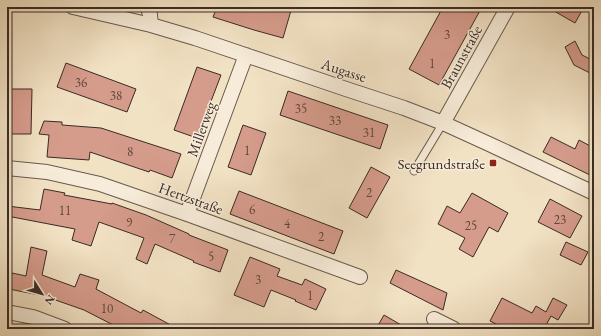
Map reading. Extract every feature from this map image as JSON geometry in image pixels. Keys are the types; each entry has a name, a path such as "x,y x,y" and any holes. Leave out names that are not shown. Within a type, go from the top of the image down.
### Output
{"street":[{"name":"Augasse","path":"73,7 151,25 195,38 404,108 443,123 594,193"},
{"path":"148,7 151,25"},
{"name":"Braunstraße","path":"443,123 508,7"},
{"name":"Millerweg","path":"187,214 246,55"},
{"name":"Hertzstraße","path":"7,168 47,172 100,184 360,277"},
{"path":"7,312 33,318 65,329"},
{"path":"434,319 454,329"}],"lane":[{"path":"414,171 443,123"}],"building":[{"path":"217,7 292,7 283,38 213,17"},
{"path":"443,7 482,7 439,85 409,69"},
{"path":"547,7 584,7 575,23"},
{"path":"575,41 582,55 594,61 594,75 574,65 565,47"},
{"path":"66,63 136,89 127,112 57,87"},
{"path":"197,67 221,75 197,138 174,130"},
{"path":"8,89 32,89 31,134 7,134"},
{"path":"288,91 388,125 380,149 280,115"},
{"path":"44,121 62,122 62,125 101,128 181,154 172,178 150,170 149,172 90,152 89,160 47,157 49,135 39,134"},
{"path":"243,125 266,133 251,175 228,167"},
{"path":"551,137 575,149 579,140 594,148 594,177 543,152"},
{"path":"371,167 390,177 367,218 349,208"},
{"path":"44,189 65,193 64,195 112,203 146,215 189,235 228,250 220,272 193,262 194,261 155,244 147,264 136,259 144,238 99,222 91,246 72,240 75,229 7,216 7,206 40,210"},
{"path":"239,191 343,231 334,254 230,214"},
{"path":"472,193 508,213 498,232 489,227 473,257 459,249 465,238 438,224 447,206 460,213"},
{"path":"550,199 582,216 570,238 538,222"},
{"path":"566,242 588,252 581,265 560,255"},
{"path":"31,247 47,251 42,275 75,287 80,274 99,280 96,289 141,313 143,310 178,329 121,329 84,310 44,296 9,289 12,273 26,276"},
{"path":"250,257 280,269 277,276 302,285 305,279 326,289 316,310 271,290 264,307 234,295"},
{"path":"396,270 447,293 443,310 390,283"},
{"path":"502,298 532,313 536,306 546,312 553,298 567,305 558,320 551,316 544,329 506,329 490,321"},
{"path":"384,315 408,329 376,329"}],"place":[{"name":"Seegrundstraße","path":"493,163"}]}
